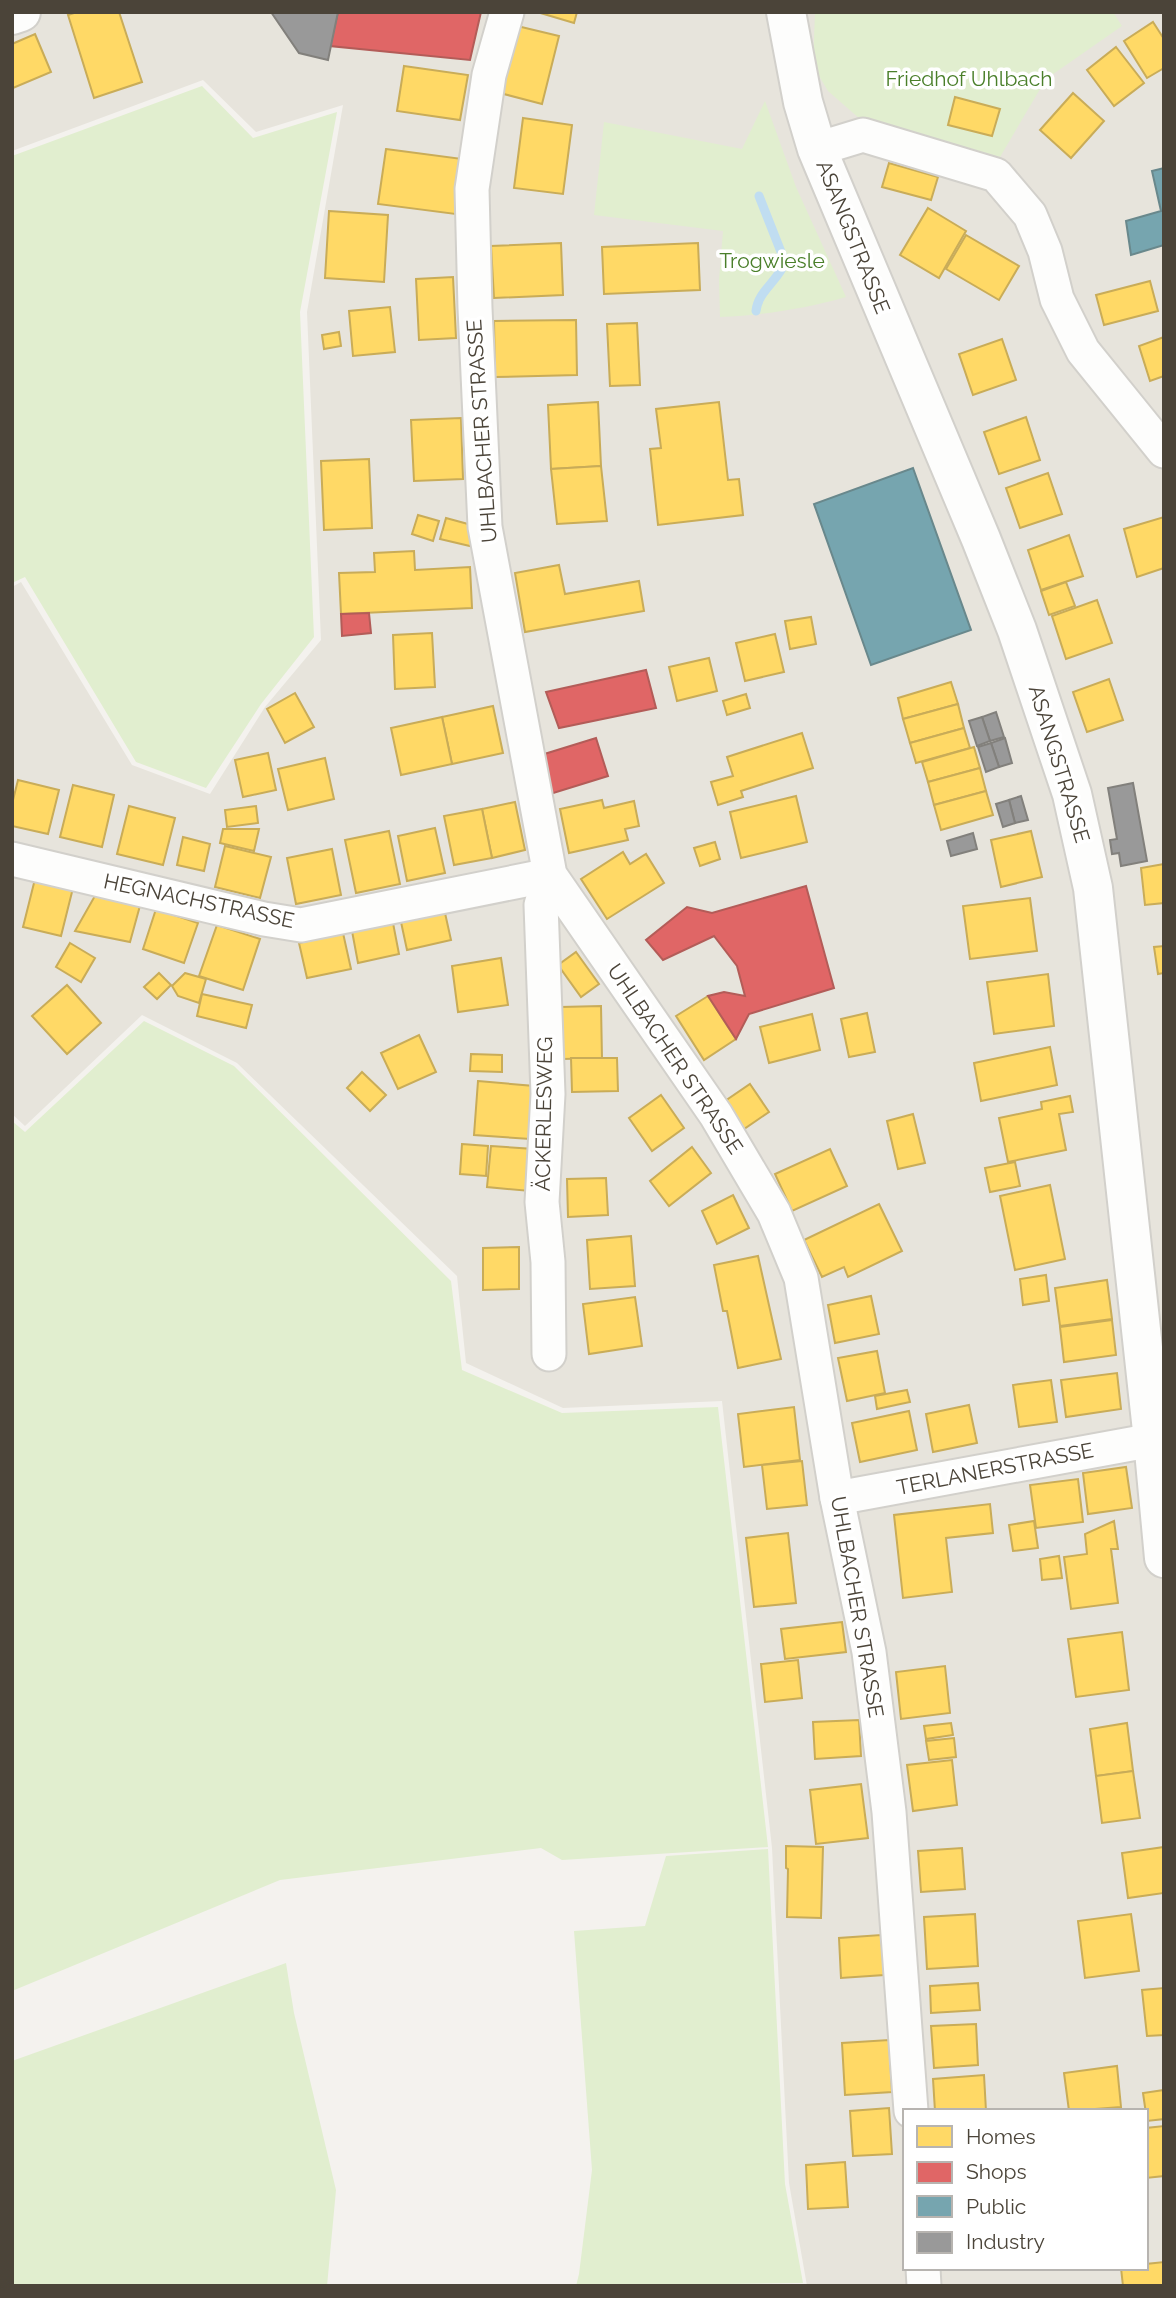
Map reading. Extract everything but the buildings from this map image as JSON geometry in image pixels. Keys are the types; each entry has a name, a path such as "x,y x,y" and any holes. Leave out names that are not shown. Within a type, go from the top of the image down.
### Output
{"street":[{"name":"UHLBACHER STRASSE","path":"508,12 489,75 472,189 485,527 550,875 716,1115 774,1213 801,1278 837,1498 869,1653 886,1786 911,2109"},
{"name":"ASANGSTRASSE","path":"786,12 803,102 817,149 986,552 1017,631 1072,794 1093,888 1164,1558"},
{"path":"817,149 863,135 996,175 1030,215 1045,251 1057,299 1083,351 1164,451"},
{"name":"HEGNACHSTRASSE","path":"12,859 264,919 301,925 550,875"},
{"name":"ÄCKERLESWEG","path":"548,1354 548,1262 542,1202 548,1094 541,905 550,875"},
{"name":"TERLANERSTRASSE","path":"837,1498 1153,1440"}],"shaded area":[{"path":"12,12 1164,12 1164,2286 807,2286 789,2183 772,1848 722,1401 563,1408 466,1363 457,1276 237,1063 142,1015 25,1126 12,1114 12,587 21,582 132,765 210,794 265,707 321,640 307,312 343,105 256,132 203,80 12,151"}],"green space":[{"name":"Friedhof Uhlbach","path":"815,12 1113,12 1122,26 1046,79 1000,157 860,119 828,91 813,66"},
{"path":"202,86 253,138 337,112 300,312 314,637 261,704 206,788 136,762 25,577 12,583 12,156"},
{"name":"Trogwiesle","path":"765,101 796,187 846,297 784,311 720,317 719,280 723,231 594,215 604,122 742,149"},
{"path":"144,1021 234,1066 451,1281 462,1370 562,1413 718,1407 768,1847 562,1860 541,1848 280,1880 12,1991 12,1121 25,1132"},
{"path":"768,1849 785,2184 803,2283 576,2286 592,2170 574,1931 645,1926 666,1856"},
{"path":"286,1963 294,2013 336,2190 327,2286 12,2286 12,2061"}],"waterway":[{"path":"756,311 761,297 785,262 759,196"}]}
